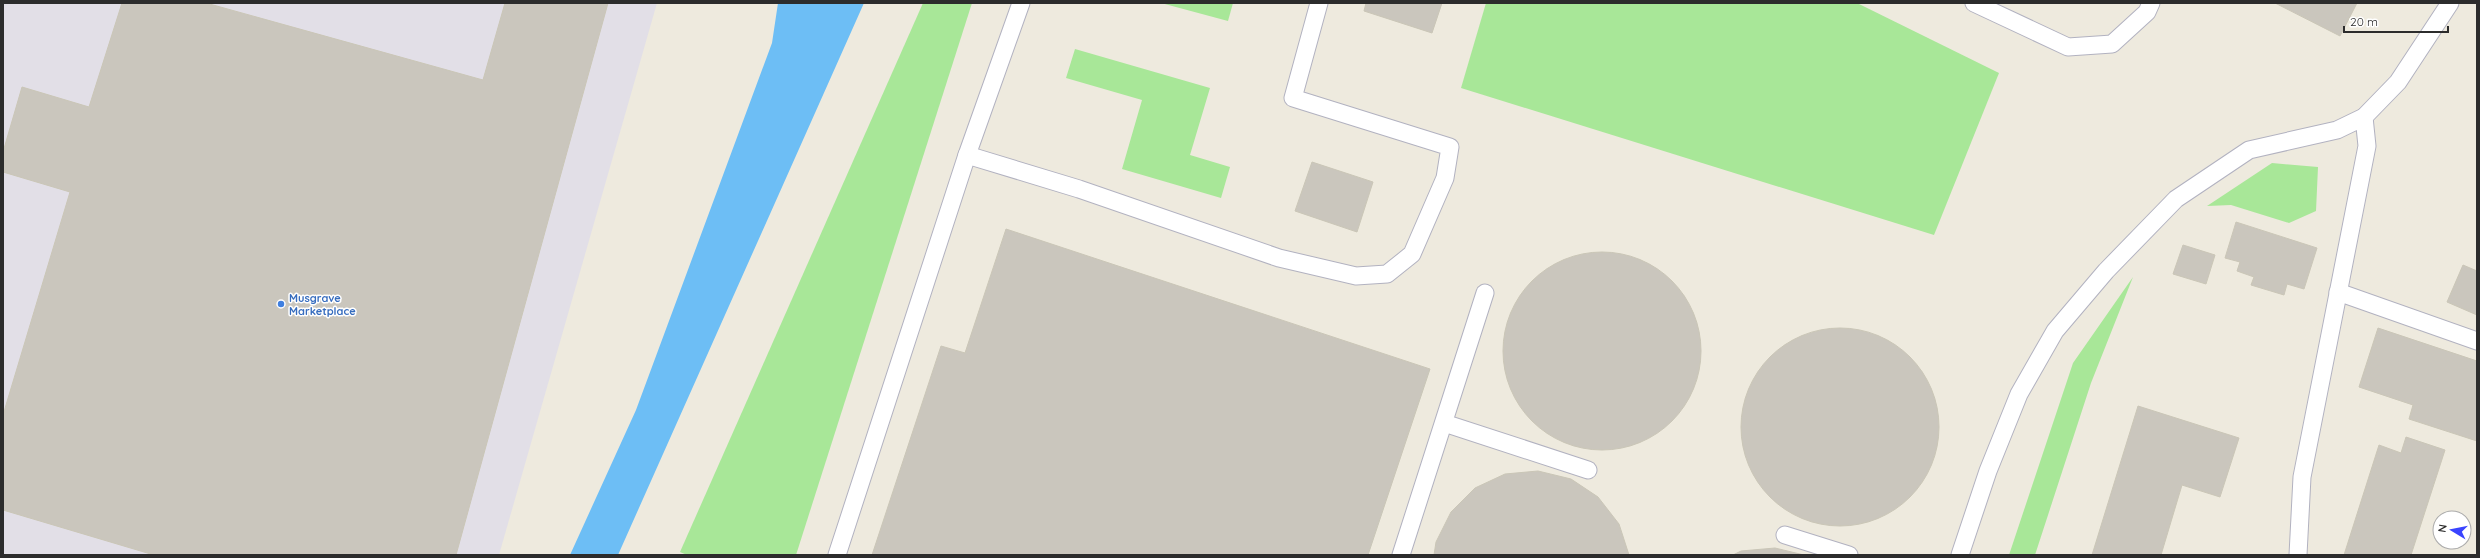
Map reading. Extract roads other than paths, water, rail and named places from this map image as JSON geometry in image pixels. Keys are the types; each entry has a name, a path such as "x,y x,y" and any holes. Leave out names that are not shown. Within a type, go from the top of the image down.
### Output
{"lane":[{"path":"837,555 967,155 1021,3"},
{"path":"967,155 1079,189 1279,258 1356,276 1387,274 1412,254 1445,178 1450,147 1293,98 1319,3"},
{"path":"1974,3 2068,47 2112,44 2147,12 2151,3"},
{"path":"1960,555 1988,471 2019,394 2055,331 2106,271 2176,199 2249,150 2338,130 2364,118 2398,82 2450,3"},
{"path":"2298,555 2302,477 2367,146 2364,118"},
{"path":"2338,292 2477,340"},
{"path":"1401,555 1486,293"},
{"path":"1444,423 1588,470"},
{"path":"1785,535 1849,555"}],"water":[{"path":"778,3 864,3 618,555 570,555 636,410 772,43"}],"place":[{"name":"Musgrave Marketplace","path":"281,304"}]}
